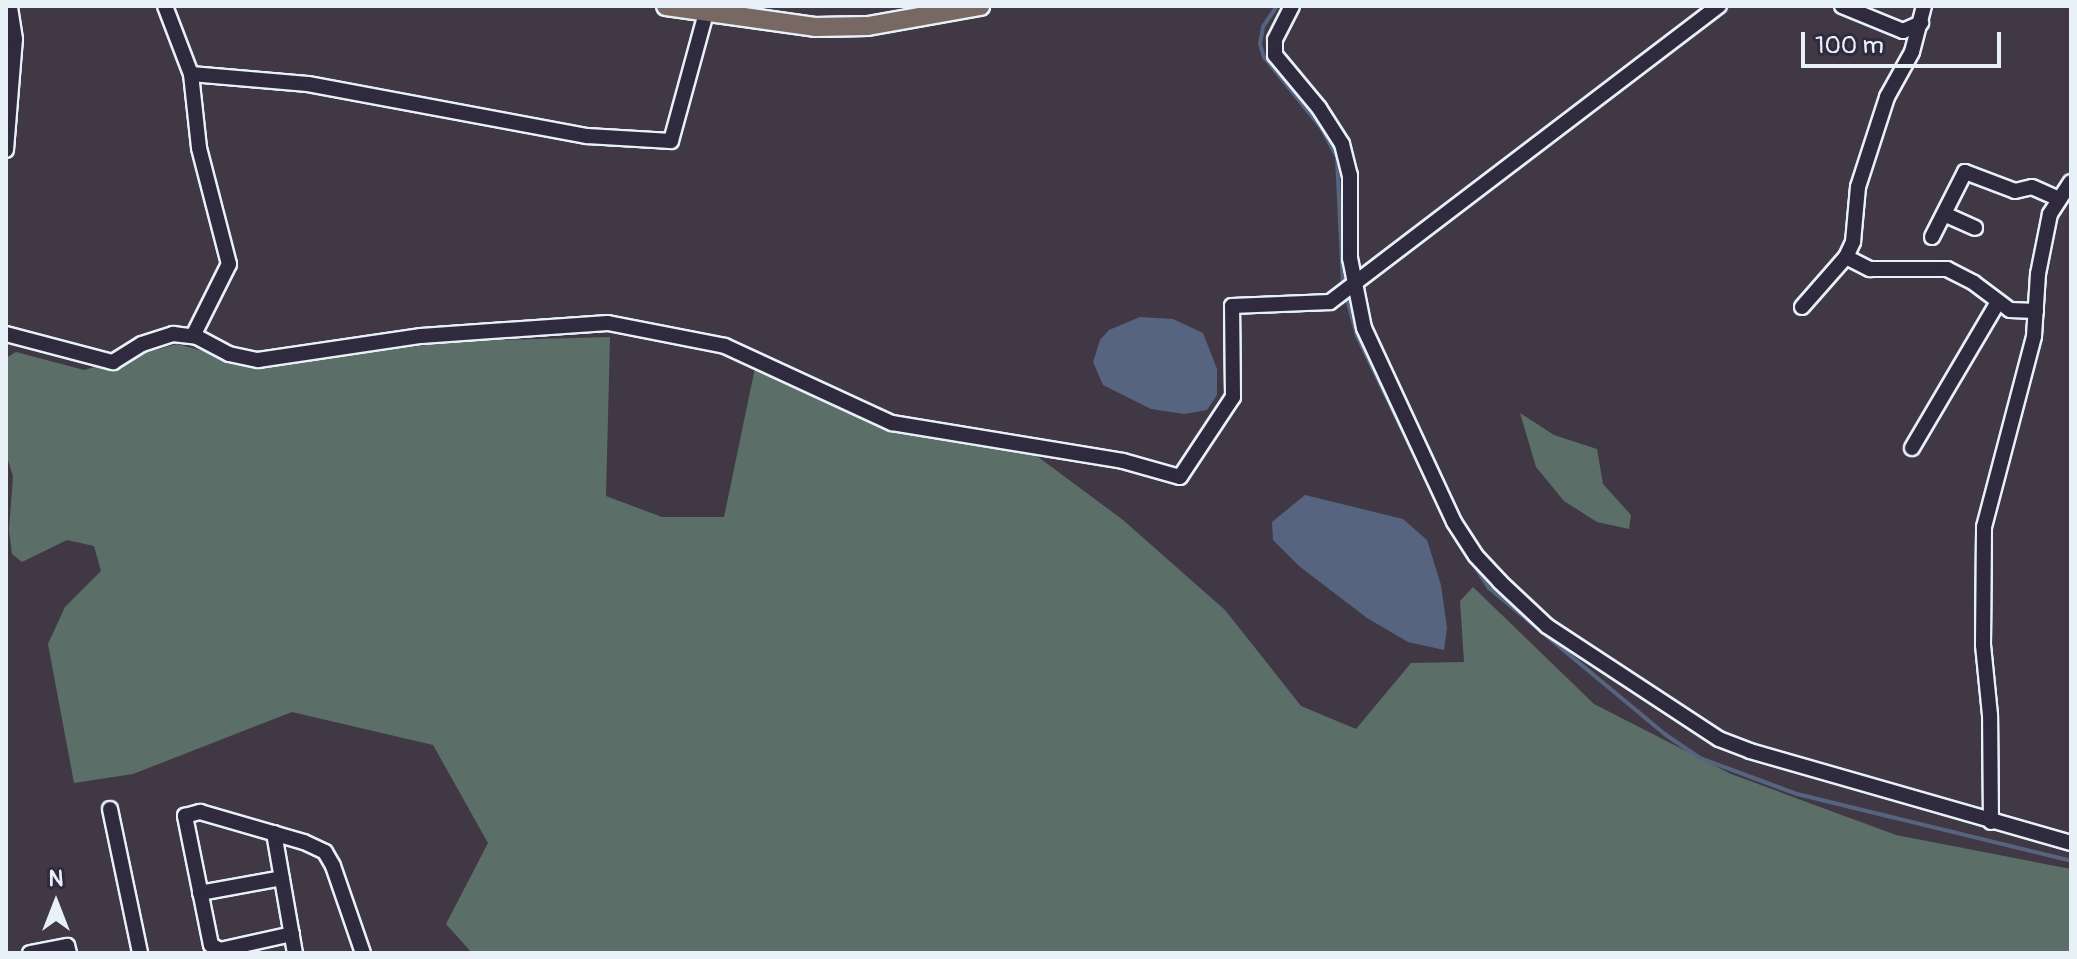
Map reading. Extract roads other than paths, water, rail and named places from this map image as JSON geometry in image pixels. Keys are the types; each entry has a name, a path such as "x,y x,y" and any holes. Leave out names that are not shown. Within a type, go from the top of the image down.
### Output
{"main road":[{"path":"666,6 815,27 868,26 980,6"}],"street":[{"path":"6,150 15,39 10,6"},
{"path":"165,6 191,74 199,148 229,264 193,336"},
{"path":"1292,6 1275,40 1275,55 1319,108 1342,144 1350,175 1350,258 1364,328 1454,522 1476,556 1547,626 1719,739 1750,751 2071,843"},
{"path":"6,334 113,362 142,344 173,334 193,336 229,354 258,360 421,336 608,323 725,346 892,423 1123,461 1180,477 1233,397 1232,306 1330,302 1719,6"},
{"path":"1842,6 1903,31 1921,23"},
{"path":"1802,307 1846,257 1853,242 1858,187 1887,97 1912,52 1924,6"},
{"path":"191,74 308,84 587,136 671,141 706,13"},
{"path":"1932,237 1965,172 2015,191 2032,187 2059,199"},
{"path":"1991,822 1990,715 1983,645 1984,527 2034,336 2038,274 2050,214 2071,182"},
{"path":"1944,214 1975,228"},
{"path":"1846,257 1870,269 1947,269 1974,283 2010,310 2036,311"},
{"path":"1912,448 1916,421 1998,302"},
{"path":"110,809 140,953"},
{"path":"292,934 220,950 211,945 185,816 200,812 274,833 325,852 333,866 363,953"},
{"path":"274,833 295,953"},
{"path":"200,893 282,878"},
{"path":"30,953 67,946 69,953"}],"water":[{"path":"1140,317 1173,319 1203,333 1217,369 1217,395 1207,410 1184,414 1151,409 1103,385 1093,362 1100,340 1109,330"},
{"path":"1305,495 1403,519 1427,540 1441,585 1447,628 1444,650 1408,642 1367,618 1299,566 1273,540 1272,522"}],"waterway":[{"path":"1277,6 1263,27 1260,44 1264,57 1322,129 1337,157 1343,286"},
{"path":"1346,295 1357,336 1442,513"},
{"path":"1450,528 1489,588 1666,735 1700,758 1797,794 2071,861"}]}
